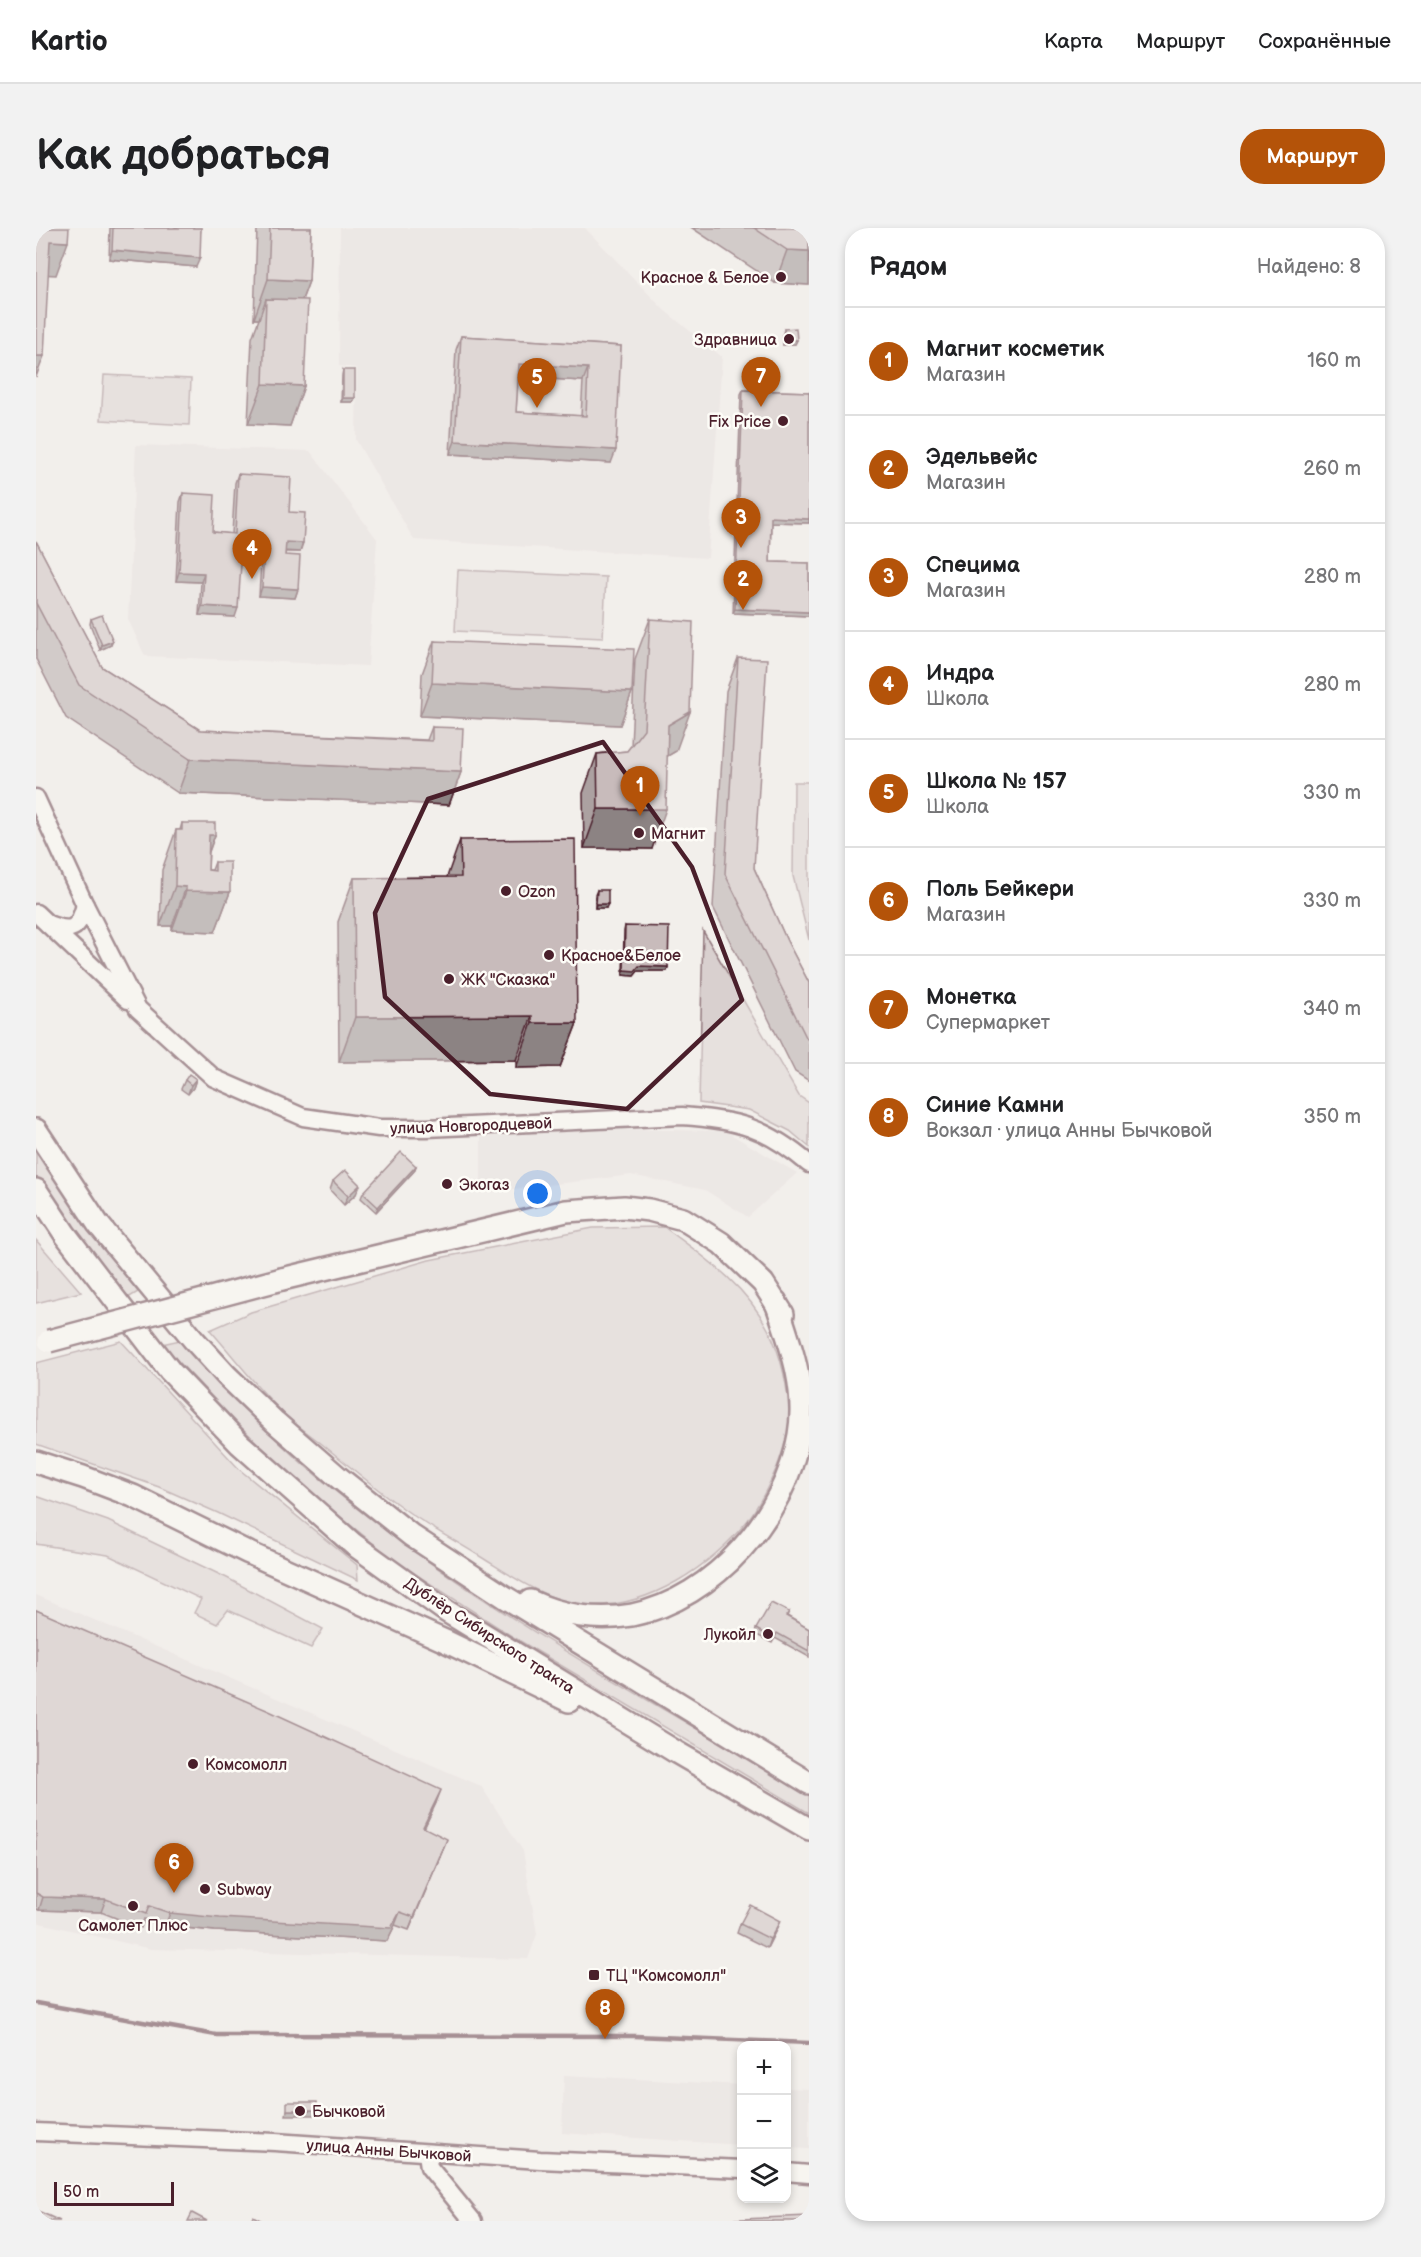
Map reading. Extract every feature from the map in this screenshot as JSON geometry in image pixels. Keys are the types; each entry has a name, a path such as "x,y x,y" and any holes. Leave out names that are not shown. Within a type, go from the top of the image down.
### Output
{"main road":[{"path":"36,1130 98,1224 194,1340 226,1375 275,1422 338,1477 412,1536 505,1597 809,1783"},
{"name":"Дублёр Сибирского тракта","path":"36,1190 65,1234 170,1371 240,1444 353,1544 446,1611 676,1752 809,1829"},
{"path":"40,1343 282,1279 566,1211 624,1207 649,1210 683,1219 721,1243 763,1283 809,1362"},
{"path":"338,1477 530,1602 546,1609 585,1616 610,1617 631,1615 667,1604 715,1574 739,1551 765,1521 780,1495 793,1462 799,1435 801,1397 794,1358 776,1302"},
{"path":"36,1462 133,1496 249,1552 445,1641 676,1752"}],"street":[{"name":"улица Новгородцевой","path":"36,798 85,905 138,1009 213,1078 303,1117 379,1128 428,1128 682,1116 714,1118 747,1125 770,1135 792,1149 809,1164"},
{"path":"41,918 64,930 73,928 79,922 85,905"},
{"path":"41,918 138,1009"},
{"name":"улица Анны Бычковой","path":"36,2132 275,2142 427,2153 737,2169"},
{"path":"427,2153 429,2167 473,2221"},
{"path":"791,2172 809,2174"}],"highlighted area":[{"path":"603,742 692,867 742,1000 627,1109 490,1094 385,997 375,913 428,799"}],"shaded area":[{"path":"340,228 585,228 664,310 722,357 708,558 414,540 356,440 357,368 339,366"},
{"path":"104,375 191,379 189,425 101,420"},
{"path":"136,445 310,451 377,539 368,666 145,656 128,619"},
{"path":"458,570 606,577 603,638 455,631"},
{"path":"794,782 809,782 809,940 793,876"},
{"path":"703,931 799,1096 809,1103 809,1147 790,1131 749,1110 699,1103"},
{"path":"611,1129 725,1131 797,1173 748,1217 705,1190 631,1175 481,1193 481,1137"},
{"path":"36,1151 67,1197 138,1292 128,1298 36,1177"},
{"path":"664,1227 722,1272 748,1298 759,1313 773,1339 780,1360 788,1395 789,1424 777,1467 752,1514 733,1537 697,1568 677,1581 633,1600 587,1605 545,1594 419,1520 286,1416 210,1330 251,1312 429,1260 593,1228"},
{"path":"36,1240 81,1292 36,1303"},
{"path":"180,1340 256,1420 304,1465 363,1513 423,1558 549,1641 809,1794 809,1813 510,1635 395,1561 301,1485 238,1424 162,1344"},
{"path":"121,1341 240,1470 357,1565 358,1580 159,1487 36,1444 36,1363"},
{"path":"36,1496 108,1521 227,1578 323,1629 311,1648 228,1610 217,1624 194,1613 201,1599 108,1555 36,1544"},
{"name":"Комсомолл","path":"36,1595 481,1786 523,1851 537,1934 528,1959 151,1949 36,1922"},
{"path":"564,2075 737,2085 737,2145 562,2133"},
{"path":"791,2088 809,2089 809,2149 791,2148"}],"building":[{"path":"36,228 69,228 68,242 50,241 44,356 36,356"},
{"path":"113,228 201,228 200,258 112,250"},
{"path":"270,228 311,228 309,281 268,279"},
{"path":"754,228 809,228 809,251 787,250"},
{"path":"266,299 308,300 304,386 263,384"},
{"path":"796,328 797,340 785,340 784,329"},
{"path":"461,336 621,346 616,450 455,441","holes":["519,364 588,368 586,416 516,412"]},
{"path":"343,370 355,370 355,398 343,398"},
{"path":"743,390 809,392 809,519 771,517 770,562 809,563 809,612 735,609"},
{"path":"238,474 291,477 289,512 305,513 303,543 286,542 285,555 300,556 298,589 262,587 264,551 242,550 238,608 202,606 204,573 179,572 183,493 215,495 213,532 235,534"},
{"path":"36,541 102,667 200,730 432,741 432,727 463,728 461,772 190,759 79,685 36,603"},
{"path":"102,615 113,641 102,645 91,619"},
{"path":"650,619 693,622 690,712 668,725 666,809 598,809 597,754 627,751 644,729"},
{"path":"434,641 634,649 632,692 432,683"},
{"path":"738,658 767,659 754,868 809,983 809,1040 725,874"},
{"path":"182,823 215,823 215,835 209,835 208,870 215,871 215,862 230,862 230,892 186,891 186,887 175,886 176,830 182,830"},
{"name":"ЖК \"Сказка\"","path":"575,839 577,1023 532,1023 532,1016 355,1017 354,878 461,877 460,840"},
{"path":"597,890 608,890 608,904 596,904"},
{"path":"625,926 669,927 668,967 639,966 635,971 624,970"},
{"path":"189,1074 196,1079 191,1085 185,1080"},
{"path":"401,1152 416,1166 378,1207 363,1193"},
{"path":"345,1170 360,1185 348,1196 333,1181"},
{"path":"771,1603 789,1612 786,1616 809,1629 809,1651 777,1633 774,1639 756,1629"},
{"name":"Комсомолл","path":"36,1610 269,1711 441,1790 423,1827 447,1839 414,1917 400,1912 391,1928 220,1918 170,1913 149,1906 146,1914 106,1899 43,1897 36,1893"},
{"path":"750,1905 780,1921 770,1939 740,1924"},
{"path":"287,2102 317,2102 317,2110 287,2110"},
{"path":"36,2210 60,2221 36,2221"},
{"path":"192,2213 207,2221 188,2221"},
{"path":"253,2216 262,2221 250,2221"},
{"path":"809,2216 809,2221 695,2221"}],"railway":[{"path":"36,2003 216,2035 635,2036 809,2043"}],"place":[{"name":"Красное & Белое","path":"781,277"},
{"name":"Здравница","path":"789,339"},
{"name":"Монетка","path":"761,407"},
{"name":"Школа № 157","path":"537,408"},
{"name":"Fix Price","path":"783,421"},
{"name":"Специма","path":"741,548"},
{"name":"Индра","path":"252,579"},
{"name":"Эдельвейс","path":"743,610"},
{"name":"Магнит косметик","path":"640,816"},
{"name":"Магнит","path":"639,833"},
{"name":"Ozon","path":"506,891"},
{"name":"Красное&Белое","path":"549,955"},
{"name":"ЖК \"Сказка\"","path":"449,979"},
{"name":"Экогаз","path":"447,1184"},
{"name":"Лукойл","path":"768,1634"},
{"name":"Комсомолл","path":"193,1764"},
{"name":"Subway","path":"205,1889"},
{"name":"Поль Бейкери","path":"174,1893"},
{"name":"Самолет Плюс","path":"133,1906"},
{"name":"ТЦ \"Комсомолл\"","path":"594,1975"},
{"name":"Синие Камни","path":"605,2039"},
{"name":"Бычковой","path":"300,2111"}]}
